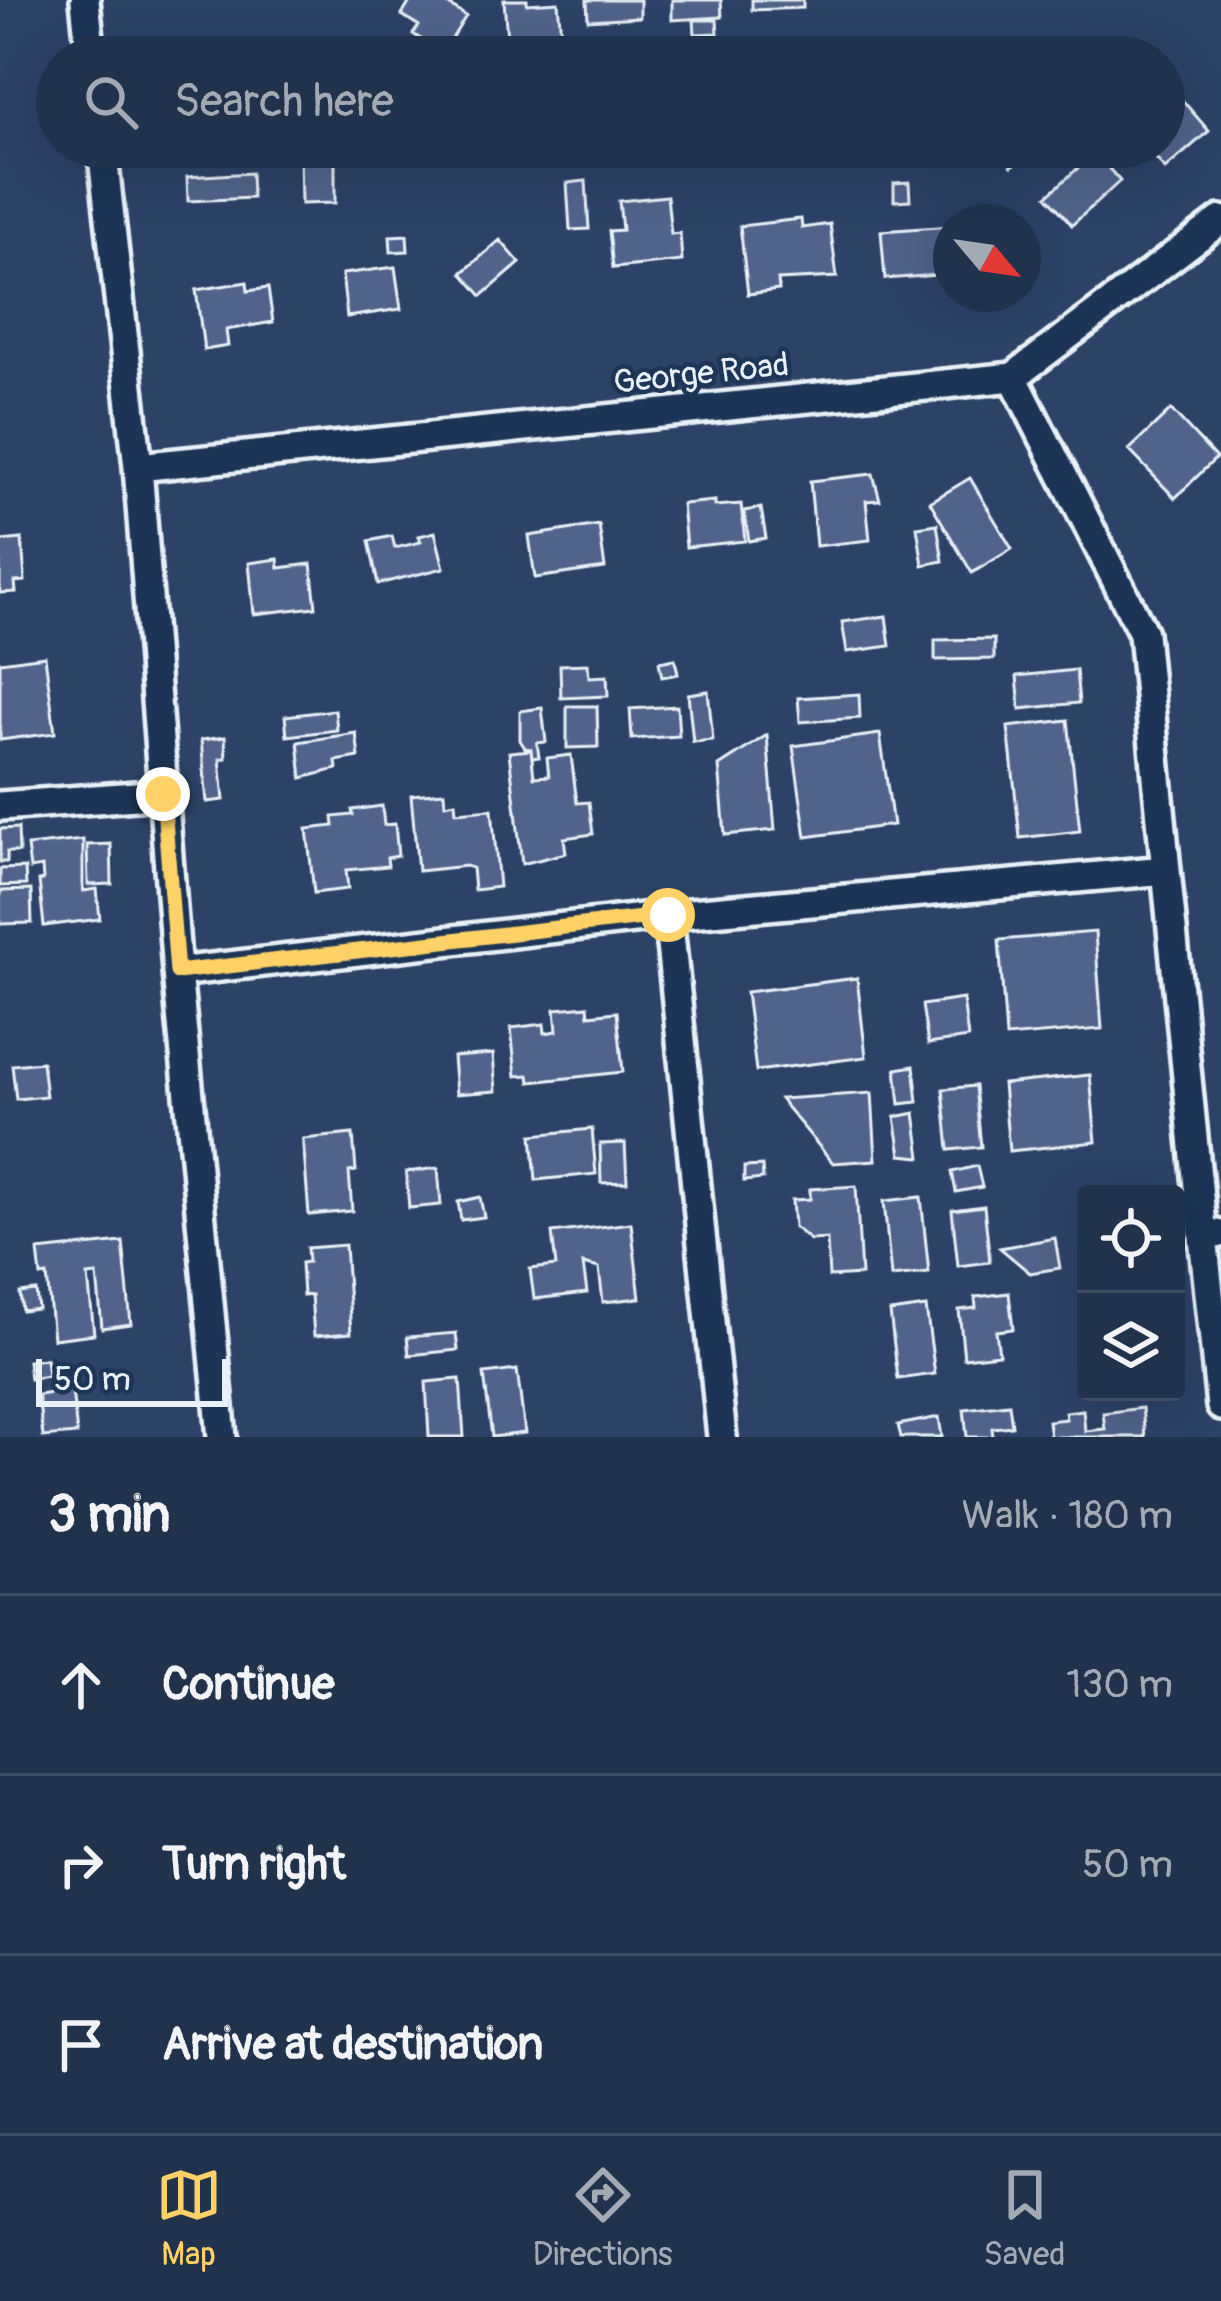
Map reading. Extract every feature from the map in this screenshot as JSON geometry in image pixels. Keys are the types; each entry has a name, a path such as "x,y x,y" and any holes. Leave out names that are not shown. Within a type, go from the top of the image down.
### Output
{"street":[{"path":"85,0 89,36"},
{"path":"103,168 138,466 177,972 222,1437"},
{"path":"1221,220 1013,376 1143,633 1166,870 1212,1235 1221,1406"},
{"name":"George Road","path":"138,466 1013,376"},
{"path":"0,806 163,794"},
{"path":"177,972 668,915 1166,870"},
{"path":"668,915 722,1437"}],"building":[{"path":"411,0 441,0 466,16 454,36 416,36 419,26 402,15"},
{"path":"504,0 558,2 561,35 507,36"},
{"path":"587,0 640,0 640,17 588,20"},
{"path":"672,0 721,0 722,17 672,20"},
{"path":"752,0 803,0 803,8 752,10"},
{"path":"694,20 717,20 718,33 695,34"},
{"path":"1185,103 1209,131 1185,152"},
{"path":"300,168 335,168 335,203 301,204"},
{"path":"1078,168 1108,168 1120,181 1072,225 1047,196"},
{"path":"251,173 252,198 188,201 187,177"},
{"path":"586,181 589,229 570,230 567,183"},
{"path":"909,182 910,200 894,201 894,183"},
{"path":"667,196 671,234 680,233 682,261 613,268 609,231 622,230 619,201"},
{"path":"801,219 802,228 830,224 837,277 778,280 779,290 748,294 740,226"},
{"path":"933,227 933,275 885,279 881,231"},
{"path":"407,235 408,251 391,252 390,236"},
{"path":"500,240 520,263 482,296 462,273"},
{"path":"395,267 401,309 347,317 342,274"},
{"path":"247,282 248,291 268,288 273,322 226,330 228,346 204,350 196,290"},
{"path":"1171,410 1216,458 1175,498 1129,450"},
{"path":"873,474 880,500 866,501 870,540 816,546 810,481"},
{"path":"970,478 1012,549 972,573 930,502"},
{"path":"715,501 715,506 741,504 745,541 686,547 682,504"},
{"path":"761,508 766,538 749,541 744,511"},
{"path":"937,524 943,561 923,565 917,527"},
{"path":"599,525 605,568 535,578 529,536"},
{"path":"435,532 444,568 378,584 369,541 392,536 395,548 421,542 419,536"},
{"path":"22,539 25,581 15,582 16,592 0,593 0,541"},
{"path":"278,559 279,568 311,564 316,607 254,614 249,563"},
{"path":"886,616 890,646 847,652 842,622"},
{"path":"994,639 994,659 935,660 935,640"},
{"path":"45,656 55,733 0,740 0,662"},
{"path":"675,659 678,674 662,677 659,662"},
{"path":"588,664 589,677 607,676 608,696 561,698 560,665"},
{"path":"1076,670 1079,703 1020,709 1017,676"},
{"path":"708,691 713,740 693,742 688,694"},
{"path":"859,694 860,718 800,722 798,698"},
{"path":"567,706 597,706 598,747 567,748"},
{"path":"677,706 679,736 632,739 630,709"},
{"path":"542,708 546,742 537,743 539,757 532,758 531,749 520,740 520,711"},
{"path":"335,710 337,730 287,736 285,716"},
{"path":"1068,720 1080,831 1020,838 1008,727"},
{"path":"356,733 359,757 336,761 337,769 302,778 298,742"},
{"path":"880,734 893,825 806,837 793,746"},
{"path":"767,735 775,830 725,835 719,766"},
{"path":"225,737 226,758 220,759 224,800 207,802 201,740"},
{"path":"531,750 534,777 549,776 547,758 571,755 577,803 589,802 593,834 564,838 566,853 522,864 509,752"},
{"path":"444,792 445,804 455,802 456,812 492,809 499,887 474,890 472,868 466,866 418,871 411,795"},
{"path":"382,806 384,825 395,824 398,856 387,858 388,866 346,870 348,889 314,893 307,829 334,826 333,817"},
{"path":"18,828 19,852 7,852 7,862 0,862 0,829"},
{"path":"83,840 83,891 97,889 100,919 44,926 42,867 30,869 27,846"},
{"path":"111,844 112,884 88,885 87,845"},
{"path":"25,868 26,885 0,886 0,869"},
{"path":"31,890 32,923 0,924 0,891"},
{"path":"1095,932 1102,1029 1006,1037 999,940"},
{"path":"857,978 866,1057 756,1071 746,992"},
{"path":"963,999 968,1038 928,1044 922,1005"},
{"path":"588,1006 589,1015 617,1012 623,1072 530,1082 529,1075 516,1076 511,1028 544,1024 545,1033 557,1031 555,1009"},
{"path":"493,1054 496,1091 456,1094 453,1057"},
{"path":"42,1062 46,1096 16,1099 12,1065"},
{"path":"914,1066 918,1102 900,1104 896,1069"},
{"path":"1090,1075 1096,1142 1009,1151 1003,1084"},
{"path":"975,1086 981,1147 949,1150 943,1089"},
{"path":"872,1093 876,1160 833,1163 780,1099"},
{"path":"915,1113 921,1157 901,1155 895,1117"},
{"path":"592,1129 596,1174 536,1180 532,1135"},
{"path":"353,1134 352,1211 309,1215 303,1139"},
{"path":"625,1143 627,1182 601,1183 600,1144"},
{"path":"762,1166 763,1179 744,1181 744,1167"},
{"path":"977,1166 982,1187 956,1192 952,1172"},
{"path":"438,1168 441,1205 409,1208 406,1172"},
{"path":"856,1186 861,1275 829,1277 827,1239 810,1240 794,1227 792,1200 810,1199 810,1189"},
{"path":"480,1197 484,1217 461,1220 458,1202"},
{"path":"921,1197 929,1273 891,1277 884,1201"},
{"path":"984,1206 990,1262 958,1266 952,1210"},
{"path":"631,1223 640,1298 603,1302 599,1268 583,1264 587,1293 534,1299 530,1269 556,1266 552,1233"},
{"path":"1055,1238 1060,1268 1030,1273 1000,1248"},
{"path":"123,1242 131,1324 102,1328 97,1275 88,1276 94,1334 53,1339 47,1275 41,1276 38,1251"},
{"path":"345,1245 351,1333 314,1336 311,1295 303,1296 301,1263 308,1262 307,1248"},
{"path":"36,1291 38,1309 22,1311 20,1293"},
{"path":"1009,1293 1013,1329 996,1331 999,1354 964,1358 959,1310 976,1308 975,1297"},
{"path":"926,1307 935,1374 898,1379 890,1312"},
{"path":"456,1333 458,1350 409,1355 407,1337"},
{"path":"46,1359 48,1376 30,1379 28,1361"},
{"path":"517,1370 525,1433 492,1437 484,1374"},
{"path":"460,1379 464,1437 429,1437 426,1382"},
{"path":"72,1390 77,1434 43,1437 38,1395"},
{"path":"1009,1404 1012,1426 992,1428 993,1437 967,1437 964,1409"},
{"path":"1142,1408 1145,1437 1050,1437 1048,1421 1066,1419 1065,1412 1083,1410 1085,1431 1105,1429 1103,1413"},
{"path":"939,1417 942,1437 901,1437 898,1425"}],"route":[{"path":"163,794 177,972 668,915"}]}
